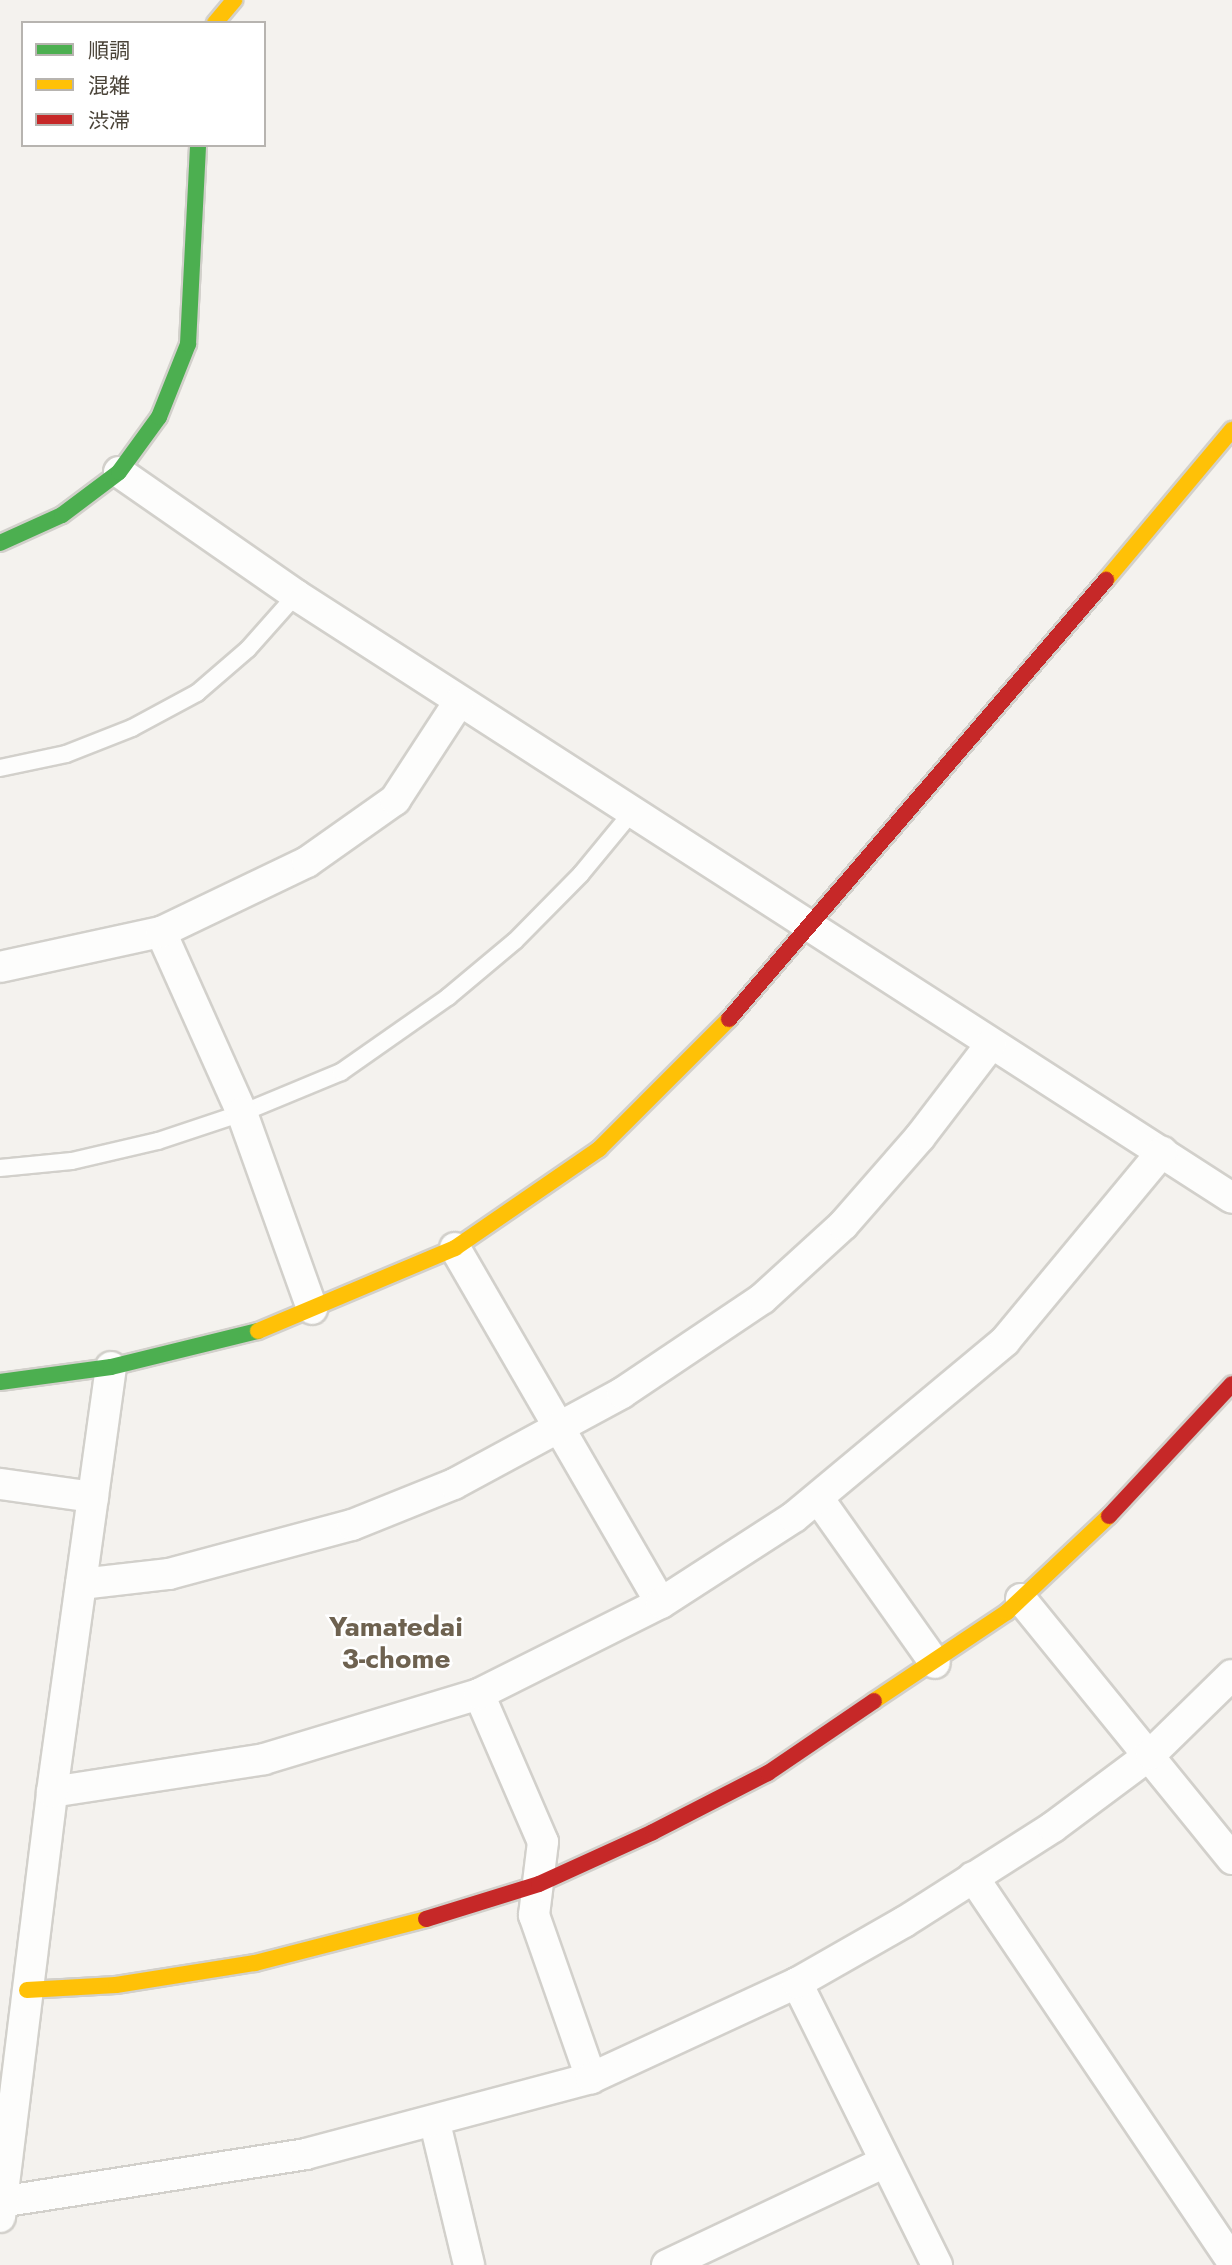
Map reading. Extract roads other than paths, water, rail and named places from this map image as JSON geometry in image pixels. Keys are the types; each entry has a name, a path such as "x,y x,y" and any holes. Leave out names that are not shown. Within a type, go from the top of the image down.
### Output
{"street":[{"path":"217,21 234,0"},
{"path":"0,543 62,515 119,471 159,417 188,344 198,147"},
{"path":"0,1382 111,1367 239,1339 455,1248 599,1149 698,1054 811,928 1232,430"},
{"path":"119,471 296,596 1232,1198"},
{"path":"0,967 161,932 307,862 395,800 459,702"},
{"path":"161,932 242,1113 312,1309"},
{"path":"81,1584 169,1574 352,1525 454,1484 559,1429 689,1352 762,1299 843,1225 920,1137 991,1044"},
{"path":"52,1792 264,1759 479,1694 661,1604 818,1498 1005,1341 1162,1152"},
{"path":"455,1248 661,1604"},
{"path":"111,1367 52,1792 1,2207 306,2154 435,2123 592,2078 797,1983 1053,1827 1151,1754 1232,1675"},
{"path":"27,1990 116,1985 255,1963 358,1940 539,1884 768,1773 935,1663 1021,1599 1098,1528 1232,1384"},
{"path":"0,1484 93,1497"},
{"path":"818,1498 935,1663"},
{"path":"1021,1599 1151,1754 1232,1859"},
{"path":"479,1694 543,1842 534,1915 592,2078"},
{"path":"973,1877 1232,2261"},
{"path":"797,1983 883,2163 937,2265"},
{"path":"435,2123 469,2265"},
{"path":"667,2265 883,2163"}],"lane":[{"path":"0,768 88,745 132,728 197,693 248,649 296,596"},
{"path":"0,1168 72,1161 158,1141 242,1113 341,1072 447,997 534,922 582,874 633,811"}],"district":[{"name":"Yamatedai 3-chome","path":"396,1643"}]}
